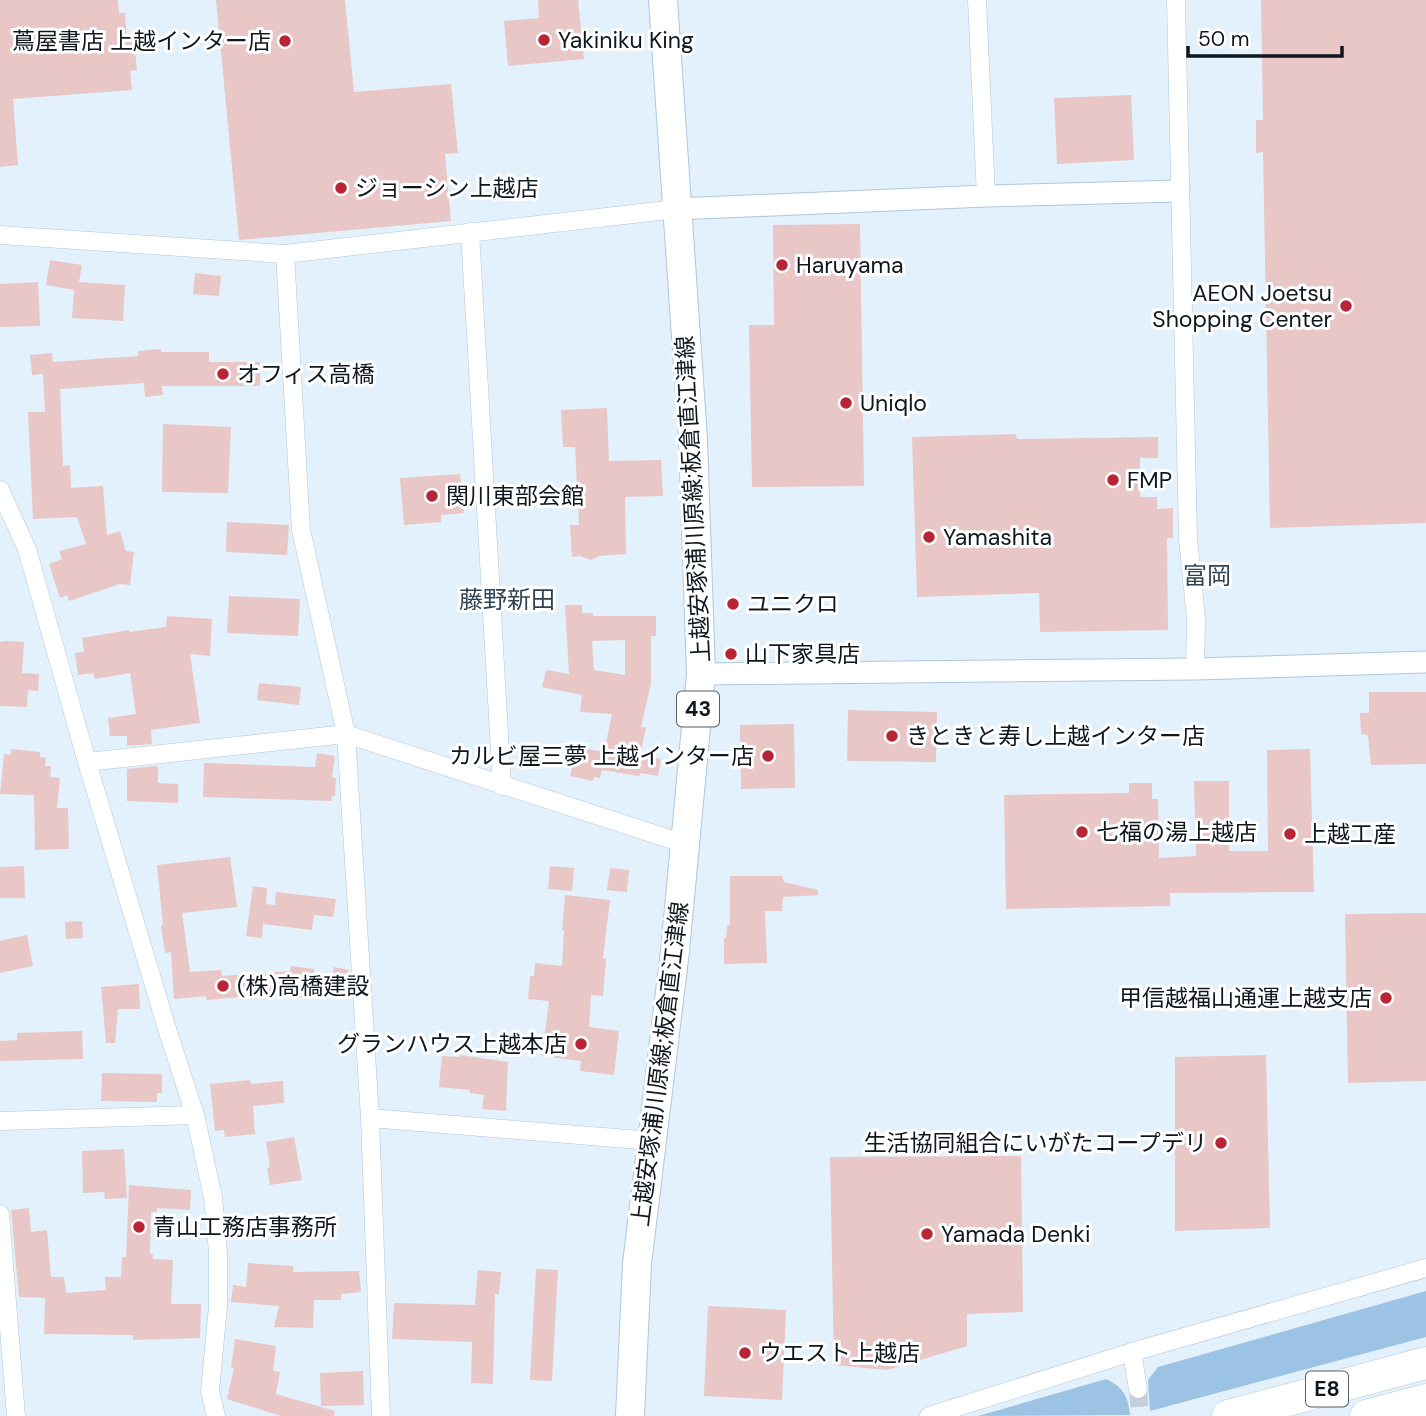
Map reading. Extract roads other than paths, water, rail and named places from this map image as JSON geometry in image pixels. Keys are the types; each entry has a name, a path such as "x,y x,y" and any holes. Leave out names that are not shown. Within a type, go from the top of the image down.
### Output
{"highway":[{"name":"E8","path":"1228,1416 1426,1363"},
{"name":"E8","path":"1366,1416 1426,1400"}],"main road":[{"name":"上越安塚浦川原線;板倉直江津線","path":"630,1416 636,1264 675,951 701,674 693,439 663,0"}],"street":[{"path":"976,0 986,196"},
{"path":"1176,0 1188,538 1196,619 1195,668"},
{"path":"0,234 285,254 677,209 1179,191"},
{"path":"470,232 502,786"},
{"path":"285,254 301,530 346,734 370,1118 381,1416"},
{"path":"0,489 27,549 166,1029 195,1115 213,1197 218,1252 218,1306 209,1391 216,1416"},
{"path":"701,674 1195,668 1426,662"},
{"path":"87,762 346,734 685,844"},
{"path":"0,1121 195,1115"},
{"path":"370,1118 652,1142"},
{"path":"0,1214 16,1416"},
{"path":"929,1416 1132,1352 1426,1268"},
{"path":"1132,1352 1138,1389"}],"tunnel":[{"path":"1138,1389 1140,1416"}],"place":[{"name":"Yakiniku King","path":"544,40"},
{"name":"蔦屋書店 上越インター店","path":"285,41"},
{"name":"ジョーシン上越店","path":"341,188"},
{"name":"Haruyama","path":"782,265"},
{"name":"AEON Joetsu Shopping Center","path":"1346,306"},
{"name":"オフィス高橋","path":"223,374"},
{"name":"Uniqlo","path":"846,403"},
{"name":"FMP","path":"1113,480"},
{"name":"関川東部会館","path":"432,496"},
{"name":"Yamashita","path":"929,537"},
{"name":"ユニクロ","path":"733,604"},
{"name":"山下家具店","path":"731,654"},
{"name":"きときと寿し上越インター店","path":"892,736"},
{"name":"カルビ屋三夢 上越インター店","path":"768,756"},
{"name":"七福の湯上越店","path":"1082,832"},
{"name":"上越工産","path":"1290,834"},
{"name":"(株)高橋建設","path":"223,986"},
{"name":"甲信越福山通運上越支店","path":"1386,998"},
{"name":"グランハウス上越本店","path":"581,1044"},
{"name":"生活協同組合にいがたコープデリ","path":"1221,1143"},
{"name":"青山工務店事務所","path":"139,1227"},
{"name":"Yamada Denki","path":"927,1234"},
{"name":"ウエスト上越店","path":"745,1353"}],"district":[{"name":"富岡","path":"1207,576"},
{"name":"藤野新田","path":"507,600"}]}
